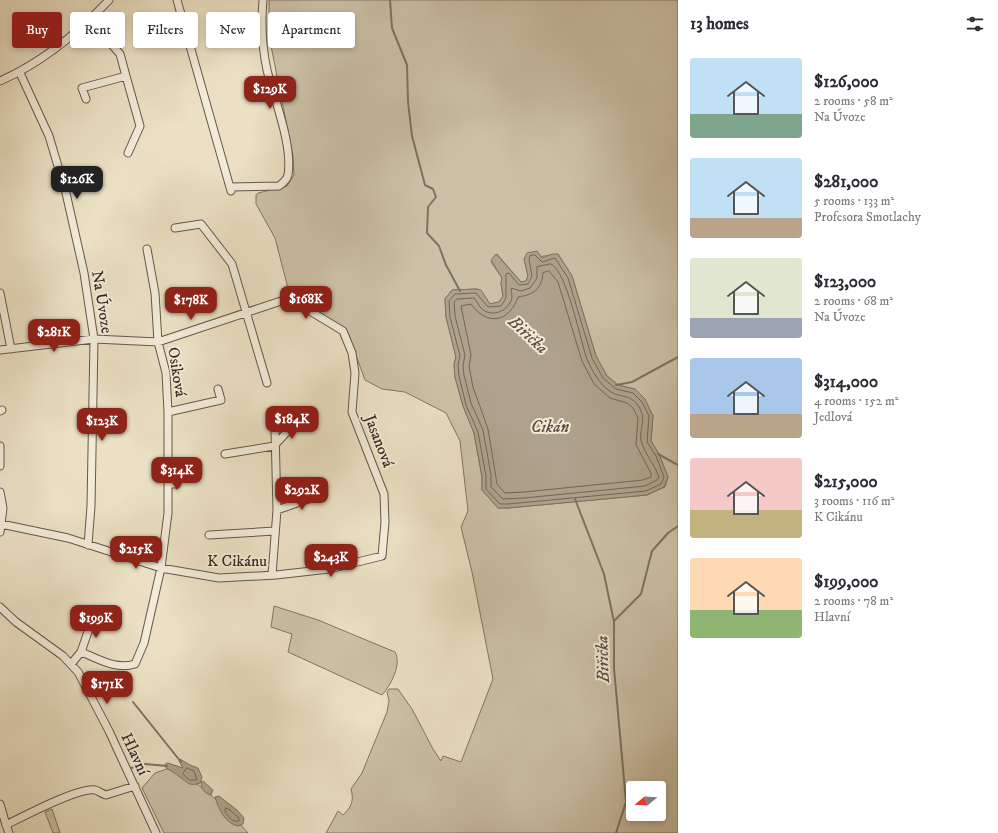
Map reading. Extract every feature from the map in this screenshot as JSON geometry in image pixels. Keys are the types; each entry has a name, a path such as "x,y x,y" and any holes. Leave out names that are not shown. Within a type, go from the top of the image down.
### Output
{"street":[{"path":"98,12 109,0"},
{"path":"177,0 231,189 279,186 285,182 288,176 287,154 280,110 267,70 264,52 261,18 263,0"},
{"path":"0,82 20,73 44,57 70,36"},
{"path":"115,48 120,54 140,126 128,153"},
{"name":"Na Úvoze","path":"20,73 49,136 66,193 84,273 94,339 91,506 88,545"},
{"path":"86,99 82,88 126,76"},
{"path":"176,228 201,224 232,264 267,383"},
{"name":"Osiková","path":"147,248 155,293 158,342 166,373 168,412 221,400 218,390"},
{"path":"0,293 11,349"},
{"name":"Jasanová","path":"245,312 286,299 300,305 343,331 352,353 355,373 352,412 384,494 385,522 382,556"},
{"path":"0,350 94,339 158,342 245,312"},
{"path":"81,652 114,666 124,667 134,664 144,642 161,568 168,513 168,412"},
{"path":"225,454 274,446 296,422"},
{"path":"272,575 277,510 277,461 274,446 275,430"},
{"path":"0,446 0,466"},
{"path":"168,484 177,484 176,474"},
{"path":"0,492 3,508 0,532"},
{"path":"277,510 320,495"},
{"name":"K Cikánu","path":"1,524 68,538 161,568 219,578 272,575 329,569 382,556"},
{"path":"209,535 275,531"},
{"name":"Hlavní","path":"0,607 16,622 71,664 84,681 156,833"},
{"path":"71,664 81,652 92,620"},
{"path":"6,825 42,807 85,792 94,790 106,795 135,786"},
{"path":"0,804 9,833"}],"shaded area":[{"path":"269,0 678,0 678,833 326,833 338,811 343,815 350,806 352,800 351,789 362,773 387,712 389,701 387,692 389,689 398,689 412,709 441,761 443,756 461,762 493,679 472,572 461,527 468,511 460,441 446,413 405,392 382,389 365,380 347,331 289,292 275,238 256,204 256,195 258,193 287,186 294,175 293,156 271,48 355,48 355,12 269,12","holes":["497,254 521,282 526,281 528,276 524,259 558,254 572,276 596,356 607,376 618,385 635,389 653,415 651,441 659,454 668,477 665,487 647,495 508,508 498,508 482,490 482,477 474,433 463,406 455,377 454,365 456,357 446,317 445,299 452,290 477,289 481,291 490,304 499,302 503,296 501,283 502,278 491,262"]},
{"path":"274,606 318,620 395,652 397,657 396,668 392,680 382,695 288,652 292,634 271,627"},
{"path":"167,769 201,787 221,804 248,833 164,833 142,788 155,773"},
{"path":"52,809 60,833 53,833 45,812"}],"water":[{"name":"Cikán","path":"537,251 542,258 552,254 558,254 572,276 596,356 607,376 618,385 635,389 645,399 653,416 651,441 659,454 668,477 664,487 647,495 508,508 498,508 482,490 482,477 474,433 463,406 455,377 454,365 456,357 446,317 445,299 452,290 477,289 481,290 490,304 499,302 503,296 501,283 502,278 491,260 496,254 521,282 526,281 528,276 524,259 527,253"},
{"path":"180,759 198,768 202,777 200,783 188,783 166,768 165,764 168,763 183,768 179,761"},
{"path":"203,781 213,790 211,795 202,789 201,782"},
{"path":"219,796 237,810 244,818 243,824 238,826 226,819 218,807 215,797"}],"waterway":[{"name":"Biřička","path":"390,0 392,28 407,65 408,102 412,136 425,185 433,189 436,197 428,207 427,233 439,246 446,265 460,291"},
{"path":"616,385 632,382 678,357"},
{"path":"658,454 678,465"},
{"name":"Biřička","path":"575,499 604,574 614,622 614,668 626,802 616,833"},
{"path":"614,621 641,594 652,551 668,533 678,526"},
{"path":"133,702 181,762"},
{"path":"131,768 145,764 167,766"}]}
